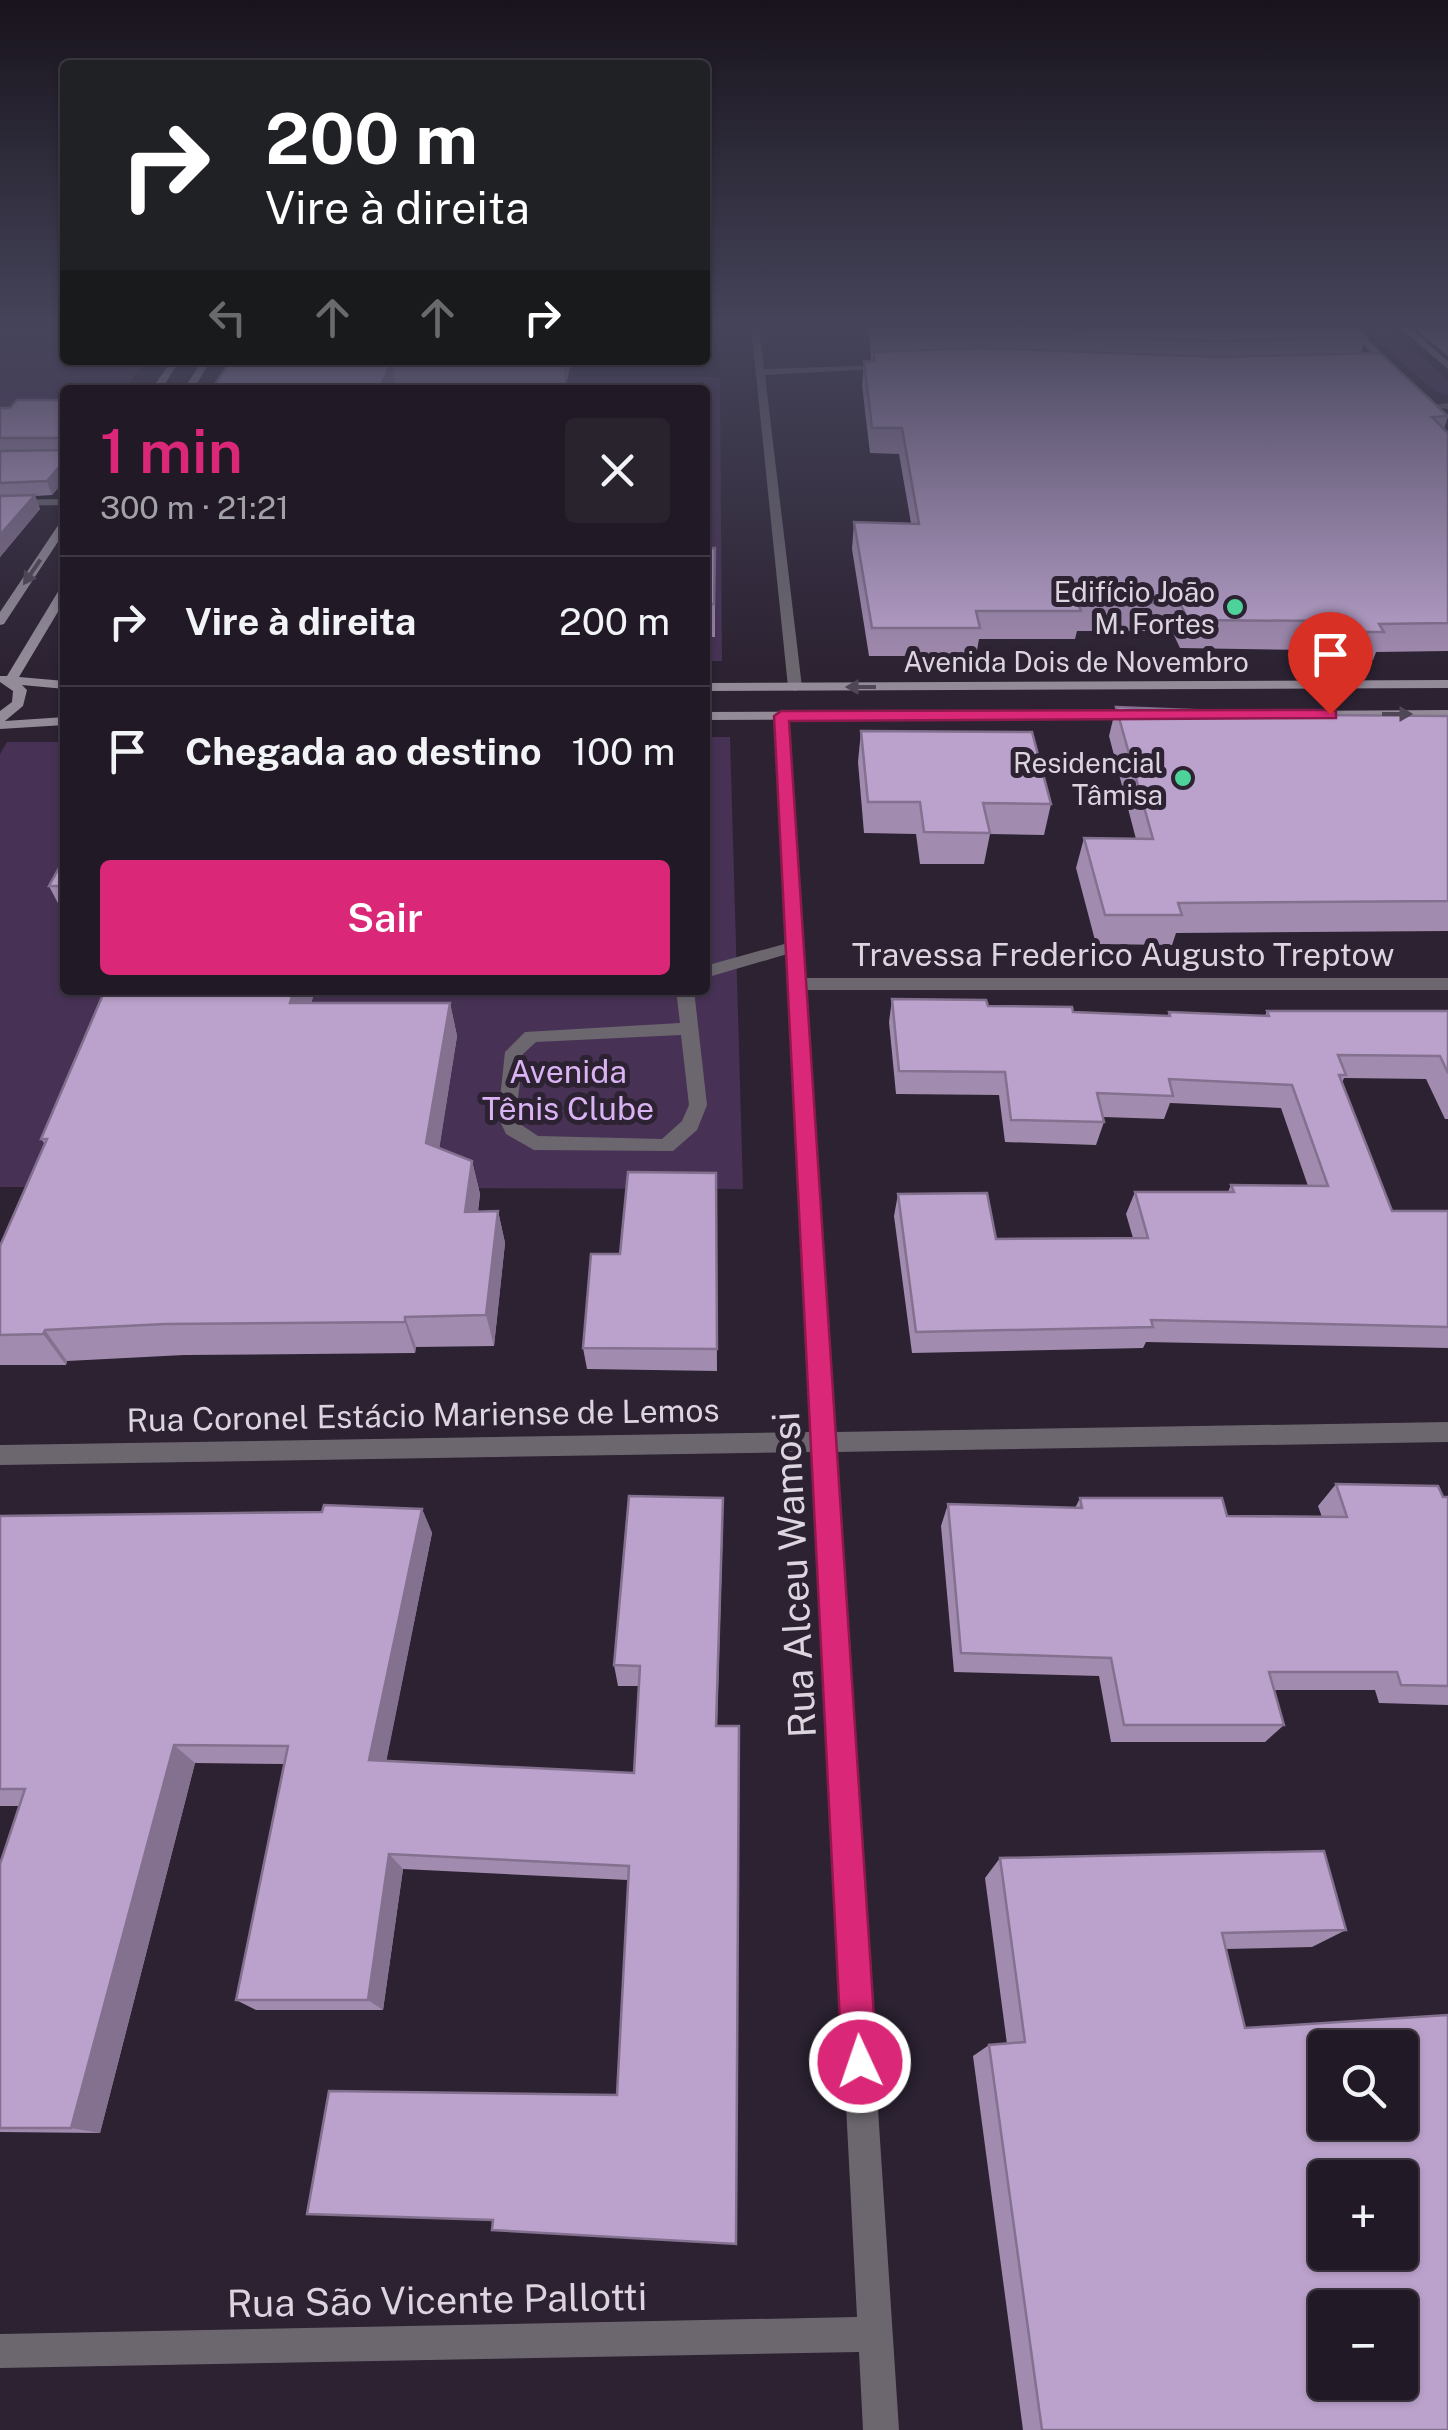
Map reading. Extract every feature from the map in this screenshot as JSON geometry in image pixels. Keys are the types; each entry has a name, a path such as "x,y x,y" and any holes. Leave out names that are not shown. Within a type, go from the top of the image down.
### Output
{"street":[{"path":"767,439 794,688 781,716"},
{"path":"0,502 60,502"},
{"path":"0,621 60,531"},
{"path":"5,680 60,598"},
{"path":"5,680 60,685"},
{"path":"0,718 18,703 20,690 5,680"},
{"name":"Avenida Dois de Novembro","path":"710,688 1448,684"},
{"name":"Avenida Dois de Novembro","path":"1272,715 1448,714"},
{"name":"Avenida Dois de Novembro","path":"710,716 1154,715"},
{"name":"Rua Alceu Wamosi","path":"781,716 881,2430"},
{"path":"0,726 60,721"},
{"path":"710,971 795,946"},
{"name":"Travessa Frederico Augusto Treptow","path":"797,984 1448,984"},
{"path":"686,995 698,1105 690,1125 666,1146 534,1143 513,1130 507,1116 514,1052 531,1036 687,1029"},
{"name":"Rua Coronel Estácio Mariense de Lemos","path":"0,1455 1448,1432"},
{"name":"Rua São Vicente Pallotti","path":"0,2351 875,2334"}],"green space":[{"path":"710,439 720,439 722,661 710,661"},
{"name":"Avenida Tênis Clube","path":"710,737 730,737 743,1189 0,1187 0,754 7,742 60,742 60,995 710,995"}],"building":[{"path":"904,439 1448,439 1448,623 1379,624 1384,632 1327,632 1321,621 1188,620 1180,603 1078,603 1081,611 976,611 980,628 872,628 854,522 919,524"},
{"path":"60,450 60,466 47,481 0,483 0,451"},
{"path":"35,495 0,535 0,496"},
{"path":"710,548 715,548 714,604 710,604"},
{"path":"1116,707 1448,716 1448,901 1178,903 1182,915 1105,915 1084,838 1153,839"},
{"path":"861,731 1032,732 1051,804 983,803 990,833 924,832 920,802 868,802"},
{"path":"60,866 60,886 49,886"},
{"path":"103,995 292,995 290,1003 450,1003 426,1143 472,1161 465,1212 498,1211 486,1315 405,1317 405,1322 165,1324 0,1335 0,1246 47,1139 41,1139"},
{"path":"892,999 986,1000 988,1006 1072,1007 1073,1012 1170,1016 1169,1012 1269,1016 1267,1011 1448,1011 1448,1073 1440,1056 1338,1055 1346,1075 1339,1075 1392,1211 1448,1211 1448,1327 1151,1320 1153,1327 916,1332 898,1194 987,1193 996,1239 1148,1238 1135,1192 1234,1192 1231,1185 1328,1186 1292,1085 1169,1079 1173,1096 1097,1093 1104,1122 1011,1120 1005,1072 899,1071"},
{"path":"628,1172 716,1173 717,1349 583,1348 591,1254 620,1254"},
{"path":"1336,1484 1438,1486 1443,1497 1448,1497 1448,1686 1401,1685 1397,1672 1269,1672 1284,1725 1124,1725 1111,1658 961,1653 948,1504 1082,1508 1080,1498 1222,1498 1227,1516 1347,1517"},
{"path":"629,1496 723,1498 716,1726 739,1726 736,2244 492,2230 493,2220 307,2214 329,2091 617,2095 629,1866 389,1854 368,2000 236,2000 288,1746 174,1745 71,2128 0,2128 0,1864 25,1789 0,1789 0,1516 322,1512 324,1505 422,1509 369,1760 634,1773 640,1666 614,1665"},
{"path":"1324,1851 1346,1930 1222,1933 1245,2028 1448,2015 1448,2430 1042,2430 989,2045 1025,2042 1000,1858"}],"place":[{"name":"Edifício João M. Fortes","path":"1235,607"},
{"name":"Residencial Tâmisa","path":"1183,778"}],"route":[{"path":"860,2062 781,716 1330,714"}]}
